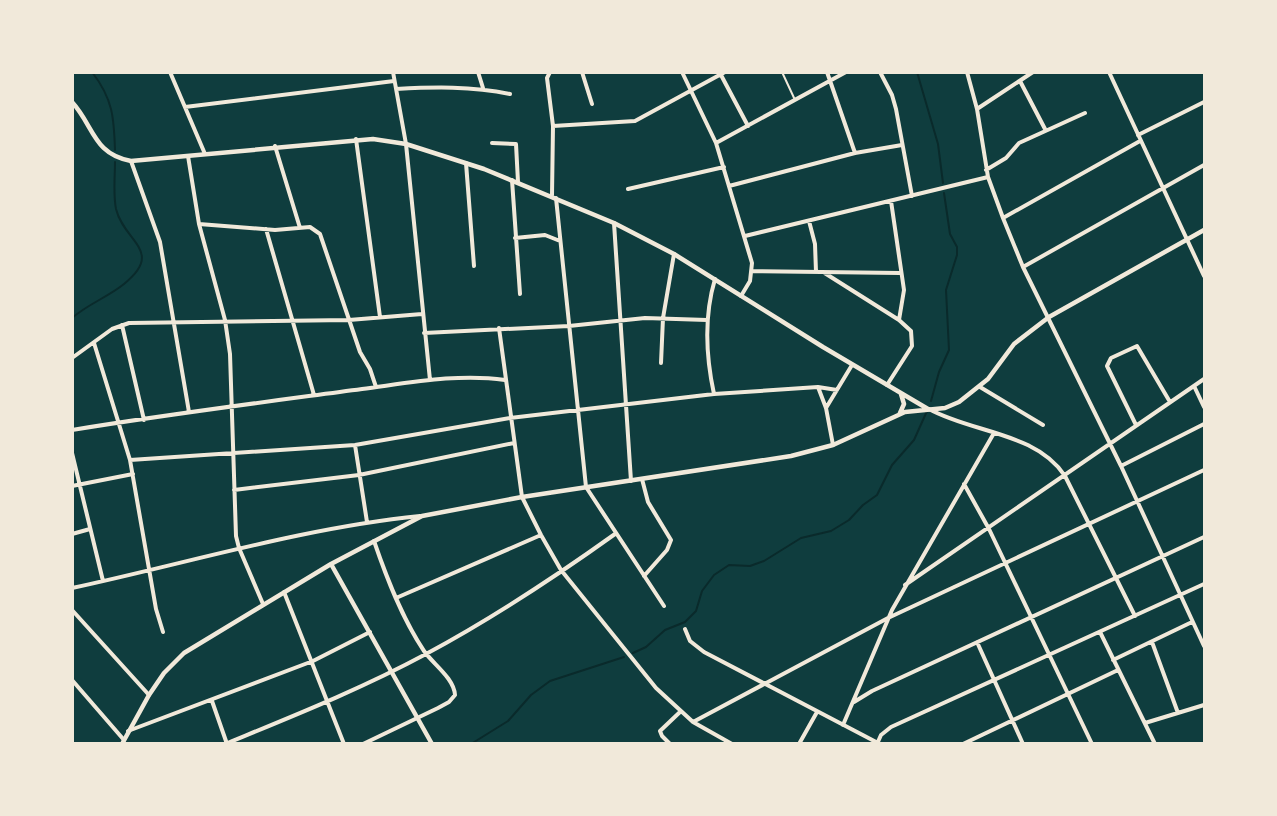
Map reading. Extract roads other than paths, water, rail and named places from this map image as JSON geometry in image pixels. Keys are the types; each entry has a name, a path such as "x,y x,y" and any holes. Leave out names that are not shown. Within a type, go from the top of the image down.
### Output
{"street":[{"path":"170,72 205,154"},
{"path":"393,72 406,144 430,380"},
{"path":"478,72 483,88"},
{"path":"550,72 547,81 553,126 554,196 570,326 586,487 615,534 664,606"},
{"path":"582,72 592,104"},
{"path":"682,72 716,143 745,236 752,271 750,281 741,296"},
{"path":"827,72 855,154"},
{"path":"716,143 846,72"},
{"path":"880,72 892,95 912,196"},
{"path":"967,72 977,109 988,177 1023,267 1121,466 1204,646"},
{"path":"977,109 1033,72"},
{"path":"1109,72 1204,276"},
{"path":"553,126 635,121 723,74 748,126"},
{"path":"185,107 394,81"},
{"path":"1020,81 1045,129"},
{"path":"396,89 438,87 483,88 510,94"},
{"path":"72,102 102,148 120,159 131,161 356,139 406,144 518,182 614,223 674,254 901,394 961,424 994,433 1029,446 1044,454 1053,461 1065,476 1135,616"},
{"path":"1138,135 1204,102"},
{"path":"986,170 1006,158 1018,143 1045,129 1085,113"},
{"path":"356,139 380,317"},
{"path":"1003,218 1140,141"},
{"path":"492,143 516,144 518,182"},
{"path":"729,186 855,154 902,145"},
{"path":"275,146 300,228"},
{"path":"188,156 199,224 225,320 230,354 236,536 239,548 263,604"},
{"path":"131,161 157,230 189,412"},
{"path":"466,163 474,266"},
{"path":"1023,267 1204,165"},
{"path":"628,189 724,167"},
{"path":"745,236 988,177"},
{"path":"512,180 520,294"},
{"path":"891,201 904,295 899,320"},
{"path":"809,221 815,244 816,272"},
{"path":"614,223 631,480"},
{"path":"199,224 266,229 310,227 320,234 360,352 370,369 376,387"},
{"path":"266,229 314,395"},
{"path":"72,588 239,548 367,522 422,516 522,497 791,456 833,445 900,414 950,406 980,387 1014,344 1049,317 1204,230"},
{"path":"515,238 545,235 560,241"},
{"path":"661,363 664,318 674,254"},
{"path":"752,271 900,273"},
{"path":"823,272 899,320 911,331 913,343 887,385"},
{"path":"714,394 707,320 708,306 715,279"},
{"path":"72,358 112,329 122,325 225,320 349,320 422,314"},
{"path":"424,333 570,326 620,320 664,318 707,320"},
{"path":"122,325 144,420"},
{"path":"499,328 522,497 540,535 561,570 633,660 680,712 693,722 732,744"},
{"path":"94,343 130,460 148,570 163,632"},
{"path":"1136,425 1107,366 1111,358 1135,346 1141,349 1170,402"},
{"path":"826,408 852,365"},
{"path":"72,430 189,412 430,380 484,378 505,380"},
{"path":"905,585 989,529 1204,379"},
{"path":"1194,386 1204,407"},
{"path":"130,460 354,445 510,418 714,394 818,387 837,390"},
{"path":"818,387 826,408 833,445"},
{"path":"980,387 1043,425"},
{"path":"900,414 904,404 901,394"},
{"path":"1121,466 1204,424"},
{"path":"843,725 888,618 905,585 994,433"},
{"path":"234,490 359,475 514,444"},
{"path":"354,445 367,522"},
{"path":"72,453 103,581"},
{"path":"693,722 888,618 1007,565 1204,470"},
{"path":"72,486 133,474"},
{"path":"642,479 648,502 671,540 666,550 644,576"},
{"path":"964,484 1007,565 1092,744"},
{"path":"72,680 123,742 149,695 164,673 184,653 331,564 422,516"},
{"path":"72,534 90,529"},
{"path":"212,701 227,743 328,702 426,654 490,617 615,534"},
{"path":"396,598 540,535"},
{"path":"854,702 872,690 1203,537 1204,544"},
{"path":"363,744 449,702 455,695 449,681 426,654 408,625 374,541"},
{"path":"331,564 432,744"},
{"path":"685,628 690,641 704,652 878,743 881,735 891,727 1204,584"},
{"path":"284,592 313,661 344,744"},
{"path":"72,610 149,695"},
{"path":"1113,660 1192,622"},
{"path":"128,731 212,701 313,661 370,632"},
{"path":"1100,632 1155,744"},
{"path":"977,642 1023,744"},
{"path":"1152,642 1178,713"},
{"path":"963,744 1118,670"},
{"path":"1145,723 1204,705"},
{"path":"670,744 661,735 663,727 680,712"},
{"path":"799,744 817,712"}],"lane":[{"path":"782,72 795,100"}],"waterway":[{"path":"92,72 104,91 111,109 115,150"},
{"path":"917,72 938,144 943,183"},
{"path":"72,318 124,284 136,273 141,263 142,254 120,220 116,209 114,191 115,162"},
{"path":"931,401 939,372 949,350 946,290 957,255 957,247 950,234 944,193"},
{"path":"633,653 646,647 665,630 685,622 696,611 702,591 714,575 729,565 750,566 764,561 801,538 831,531 849,520 863,505 877,495 892,465 914,440 927,411"},
{"path":"471,744 508,721 531,695 550,681 624,657"}]}
